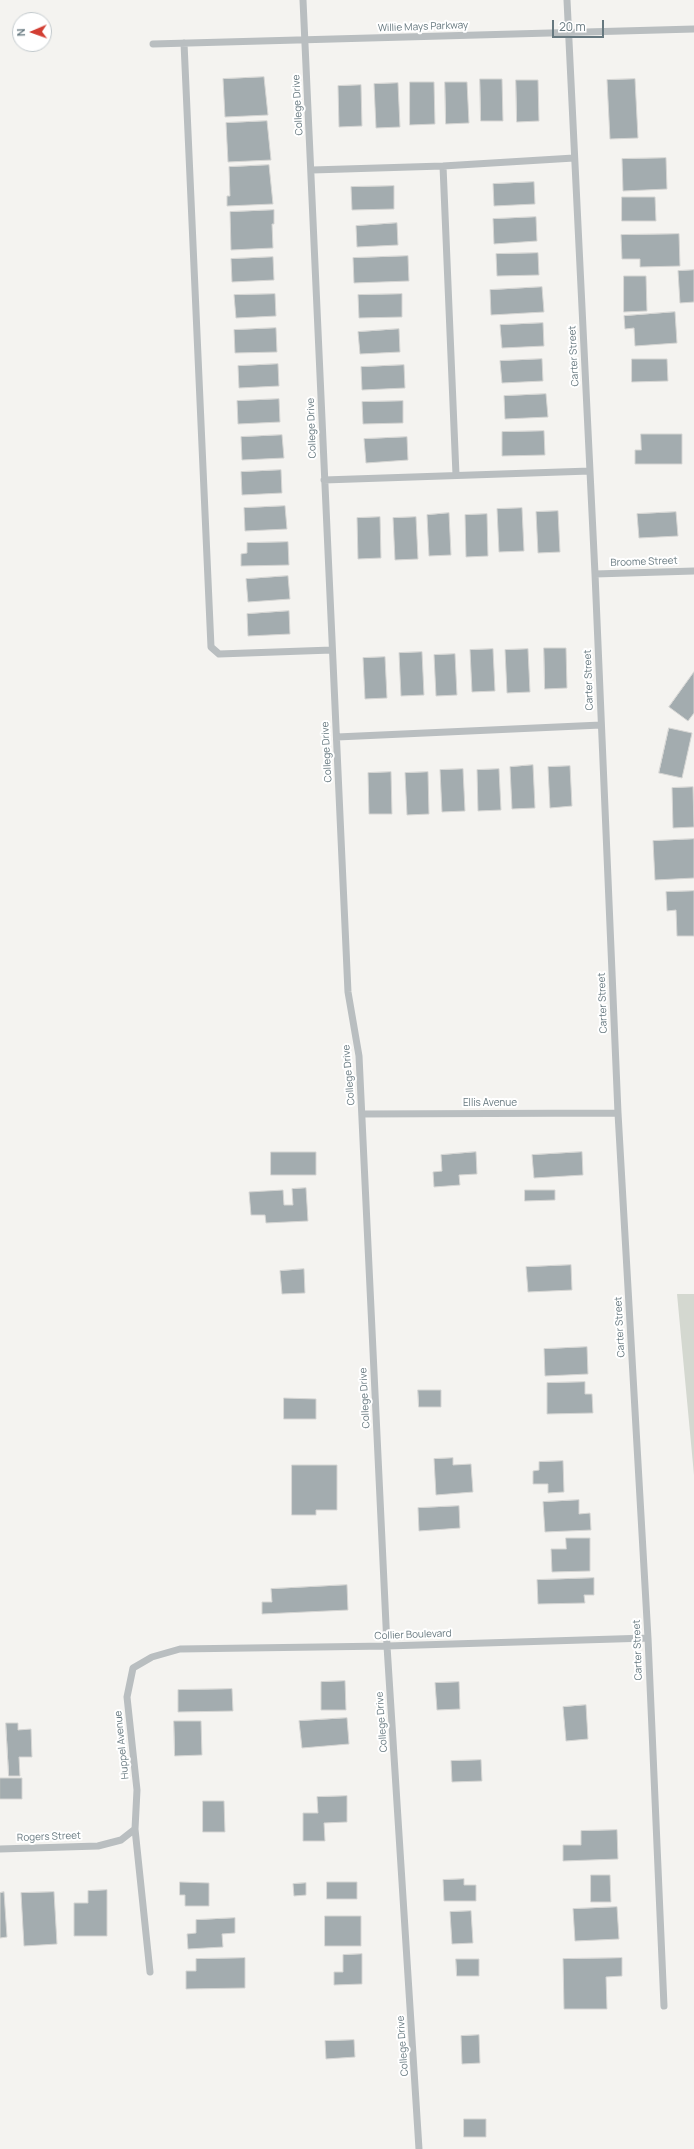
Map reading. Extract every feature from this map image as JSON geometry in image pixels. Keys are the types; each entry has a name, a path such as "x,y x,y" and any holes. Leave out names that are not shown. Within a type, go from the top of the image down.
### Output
{"street":[{"name":"College Drive","path":"303,0 312,170 324,480 348,992 359,1056 387,1646 420,2149"},
{"name":"Carter Street","path":"567,0 595,574 618,1113 648,1638 664,2006"},
{"name":"Willie Mays Parkway","path":"153,44 694,30"},
{"path":"184,43 211,647 219,654 332,650"},
{"path":"312,170 444,166 574,158"},
{"path":"444,166 456,475"},
{"path":"324,480 590,471"},
{"name":"Broome Street","path":"595,574 694,571"},
{"path":"337,737 601,725"},
{"name":"Ellis Avenue","path":"362,1114 618,1113"},
{"name":"Collier Boulevard","path":"180,1649 387,1646 648,1638"},
{"name":"Huppel Avenue","path":"150,1972 135,1829 137,1790 127,1697 133,1668 152,1657 180,1649"},
{"name":"Rogers Street","path":"0,1849 98,1846 121,1840 135,1829"}],"shaded area":[{"path":"677,1294 694,1294 694,1475"}],"building":[{"path":"264,77 268,115 225,117 223,79"},
{"path":"480,79 502,79 503,121 481,121"},
{"path":"635,79 638,138 610,139 607,80"},
{"path":"516,80 538,80 539,121 517,122"},
{"path":"410,82 434,82 435,124 410,125"},
{"path":"445,82 467,82 469,123 446,124"},
{"path":"398,83 400,127 376,128 374,84"},
{"path":"361,85 362,126 339,127 338,86"},
{"path":"267,121 271,160 228,162 226,123"},
{"path":"666,158 667,189 623,191 622,159"},
{"path":"269,165 273,204 227,206 227,196 230,196 229,167"},
{"path":"534,182 535,204 494,206 493,184"},
{"path":"394,186 394,209 352,210 351,187"},
{"path":"622,197 655,197 656,221 622,221"},
{"path":"274,210 274,224 272,224 273,248 231,250 230,212"},
{"path":"536,217 537,241 494,244 493,219"},
{"path":"397,223 398,245 357,247 356,226"},
{"path":"679,234 680,266 640,267 640,259 622,259 621,235"},
{"path":"538,253 539,275 497,276 496,254"},
{"path":"408,256 409,281 354,283 353,258"},
{"path":"273,257 274,280 232,282 231,259"},
{"path":"694,270 694,302 680,303 678,271"},
{"path":"624,276 646,276 647,311 624,312"},
{"path":"542,287 544,312 491,315 490,290"},
{"path":"275,294 276,316 236,318 234,295"},
{"path":"402,294 402,317 359,318 358,295"},
{"path":"675,312 677,343 635,346 634,328 625,329 624,316"},
{"path":"543,323 544,346 502,348 500,325"},
{"path":"276,328 277,352 235,353 234,330"},
{"path":"399,329 400,352 360,354 358,332"},
{"path":"542,359 543,381 502,383 500,361"},
{"path":"632,359 667,359 668,381 632,382"},
{"path":"278,364 279,386 239,388 238,366"},
{"path":"404,365 405,388 362,390 361,367"},
{"path":"546,394 548,417 505,419 504,396"},
{"path":"279,399 280,422 238,424 237,401"},
{"path":"403,401 403,423 363,424 362,402"},
{"path":"544,431 545,455 502,456 502,432"},
{"path":"641,434 682,434 682,464 635,464 635,450 641,450"},
{"path":"282,435 284,458 242,460 241,437"},
{"path":"407,437 408,460 366,463 364,439"},
{"path":"281,470 282,493 242,495 241,472"},
{"path":"285,506 287,529 245,531 244,508"},
{"path":"522,508 524,551 499,552 497,509"},
{"path":"558,511 560,552 538,553 536,512"},
{"path":"676,512 678,536 639,538 637,514"},
{"path":"449,513 451,555 429,556 427,515"},
{"path":"487,514 488,556 466,557 465,515"},
{"path":"380,517 381,558 358,559 357,518"},
{"path":"416,517 418,559 395,560 393,518"},
{"path":"288,542 289,565 241,566 241,554 247,553 247,543"},
{"path":"288,576 290,599 248,602 246,579"},
{"path":"289,611 290,634 248,636 247,614"},
{"path":"544,648 566,648 567,688 545,689"},
{"path":"493,649 495,691 472,692 470,650"},
{"path":"528,649 530,692 507,693 505,650"},
{"path":"422,652 424,695 401,696 399,653"},
{"path":"455,654 457,695 436,696 434,655"},
{"path":"385,657 387,698 365,699 363,658"},
{"path":"694,672 694,713 688,721 669,707"},
{"path":"669,728 692,733 682,778 659,773"},
{"path":"533,765 535,808 512,809 510,767"},
{"path":"570,766 572,806 550,808 548,767"},
{"path":"463,769 465,811 442,812 440,770"},
{"path":"499,769 501,810 478,811 477,770"},
{"path":"391,772 392,814 369,814 368,773"},
{"path":"428,772 429,814 407,815 405,773"},
{"path":"693,787 694,827 673,828 672,788"},
{"path":"694,839 694,878 655,880 653,841"},
{"path":"694,891 694,936 677,936 676,910 667,911 666,892"},
{"path":"271,1152 316,1152 316,1175 271,1175"},
{"path":"476,1152 477,1174 459,1175 460,1185 434,1187 433,1172 442,1171 441,1155"},
{"path":"582,1152 583,1175 534,1178 532,1155"},
{"path":"306,1188 308,1221 266,1223 265,1215 251,1215 249,1192 283,1190 284,1205 293,1205 292,1189"},
{"path":"525,1190 555,1190 555,1200 525,1201"},
{"path":"571,1265 572,1290 528,1292 526,1267"},
{"path":"304,1269 305,1293 282,1294 280,1271"},
{"path":"587,1347 588,1374 545,1376 544,1349"},
{"path":"585,1382 585,1394 592,1394 593,1413 547,1414 547,1383"},
{"path":"418,1390 441,1390 441,1407 419,1407"},
{"path":"284,1398 316,1399 316,1419 284,1419"},
{"path":"453,1458 453,1465 471,1464 473,1492 436,1495 434,1459"},
{"path":"563,1461 564,1492 548,1493 548,1484 533,1484 533,1471 539,1470 539,1462"},
{"path":"292,1465 337,1465 337,1510 316,1510 316,1515 292,1515"},
{"path":"579,1500 579,1514 590,1513 591,1530 545,1532 543,1502"},
{"path":"459,1506 460,1528 419,1531 418,1508"},
{"path":"566,1538 590,1538 590,1571 552,1572 551,1549 566,1549"},
{"path":"594,1578 594,1595 584,1595 585,1603 538,1604 537,1580"},
{"path":"347,1585 348,1610 262,1614 262,1602 272,1602 271,1589"},
{"path":"345,1681 346,1710 321,1710 321,1682"},
{"path":"459,1682 460,1709 437,1710 435,1683"},
{"path":"232,1689 233,1711 178,1712 178,1690"},
{"path":"586,1705 588,1739 566,1741 563,1707"},
{"path":"347,1718 349,1744 302,1748 299,1721"},
{"path":"174,1721 201,1721 202,1755 175,1756"},
{"path":"6,1723 18,1723 18,1730 31,1729 32,1757 19,1757 20,1776 9,1776"},
{"path":"481,1760 482,1781 452,1782 451,1761"},
{"path":"0,1778 22,1778 22,1799 0,1799"},
{"path":"347,1796 347,1822 324,1823 325,1841 303,1841 303,1813 318,1813 317,1797"},
{"path":"203,1801 224,1801 225,1832 203,1832"},
{"path":"617,1830 618,1859 563,1861 563,1845 581,1845 581,1831"},
{"path":"591,1875 610,1875 611,1902 591,1902"},
{"path":"464,1879 464,1885 476,1885 476,1901 444,1901 443,1880"},
{"path":"180,1882 209,1883 209,1906 185,1906 185,1895 180,1895"},
{"path":"327,1882 357,1882 357,1899 327,1899"},
{"path":"306,1883 306,1895 294,1896 293,1884"},
{"path":"107,1890 107,1936 74,1936 74,1903 88,1903 88,1891"},
{"path":"4,1892 7,1937 0,1938 0,1893"},
{"path":"54,1892 57,1944 24,1946 21,1893"},
{"path":"617,1907 619,1939 575,1941 573,1909"},
{"path":"471,1911 473,1943 452,1944 450,1912"},
{"path":"325,1916 361,1916 361,1946 325,1946"},
{"path":"235,1918 235,1933 222,1934 223,1947 188,1949 187,1934 196,1933 196,1920"},
{"path":"362,1954 362,1984 334,1985 334,1972 343,1972 343,1955"},
{"path":"245,1958 245,1988 186,1989 186,1971 196,1971 196,1959"},
{"path":"622,1958 622,1976 606,1977 607,2009 564,2009 563,1959"},
{"path":"456,1959 479,1959 479,1976 457,1976"},
{"path":"479,2035 480,2063 462,2064 461,2036"},
{"path":"354,2040 355,2057 326,2059 325,2041"},
{"path":"464,2119 486,2119 486,2137 464,2137"}]}
